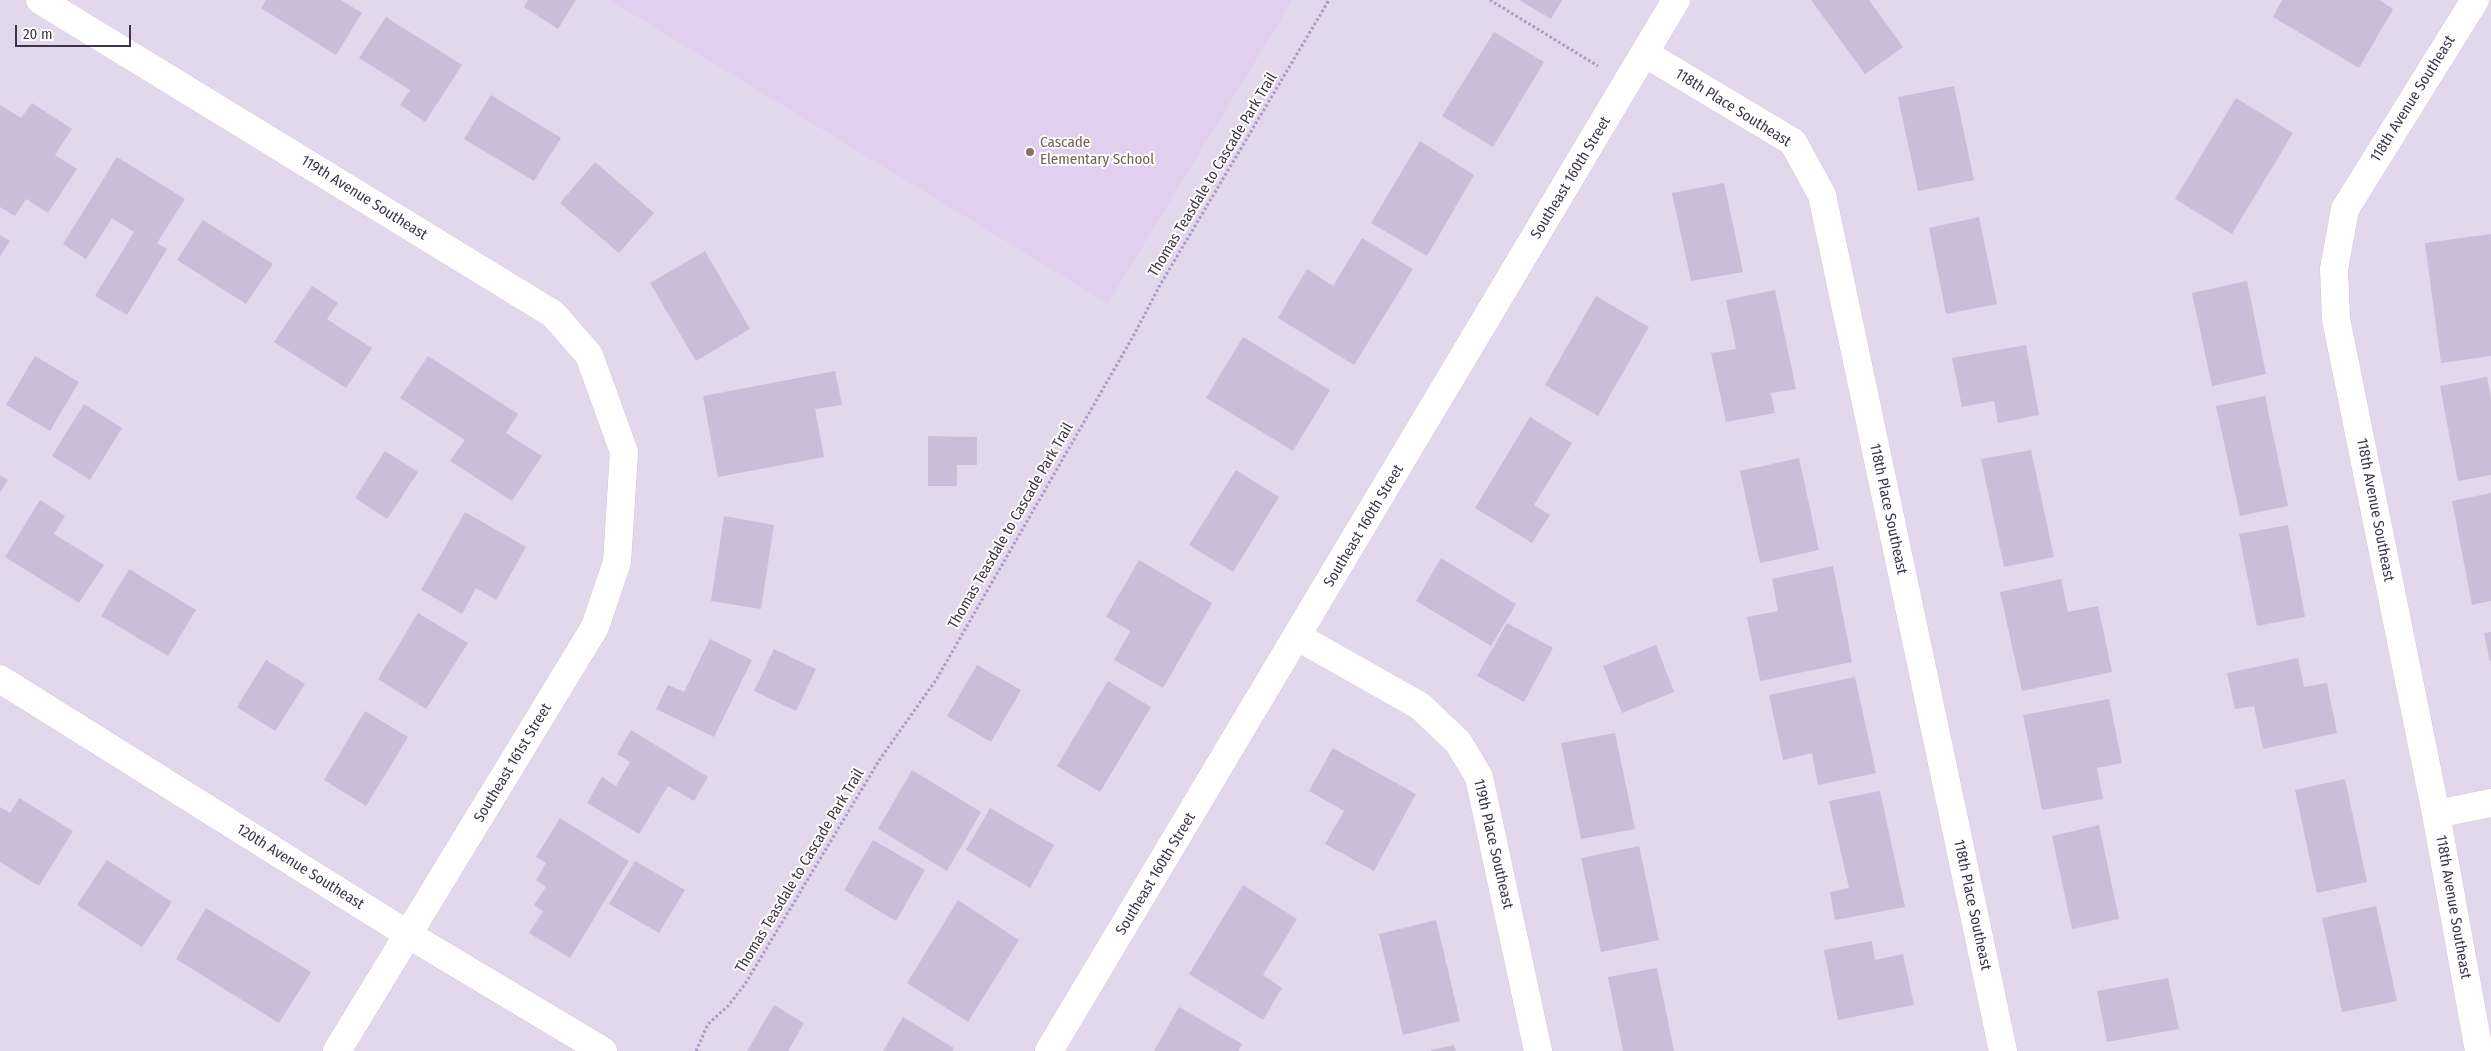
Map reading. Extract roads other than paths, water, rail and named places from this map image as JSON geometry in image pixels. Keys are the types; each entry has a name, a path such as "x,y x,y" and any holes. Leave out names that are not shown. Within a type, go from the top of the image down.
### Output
{"street":[{"name":"119th Avenue Southeast","path":"40,0 553,314 589,355 624,452"},
{"name":"Southeast 160th Street","path":"1049,1051 1298,637 1676,0"},
{"name":"118th Avenue Southeast","path":"2474,0 2345,209 2334,269 2336,318 2436,814 2479,1051"},
{"name":"118th Place Southeast","path":"1644,53 1793,142 1822,195 2003,1051"},
{"name":"Southeast 161st Street","path":"337,1051 595,627 617,562 624,452"},
{"name":"119th Place Southeast","path":"1298,637 1420,706 1458,742 1479,777 1538,1051"},
{"name":"120th Avenue Southeast","path":"0,679 409,935 603,1051"},
{"path":"2436,814 2491,803"}],"place":[{"name":"Cascade Elementary School","path":"1030,152"}]}
